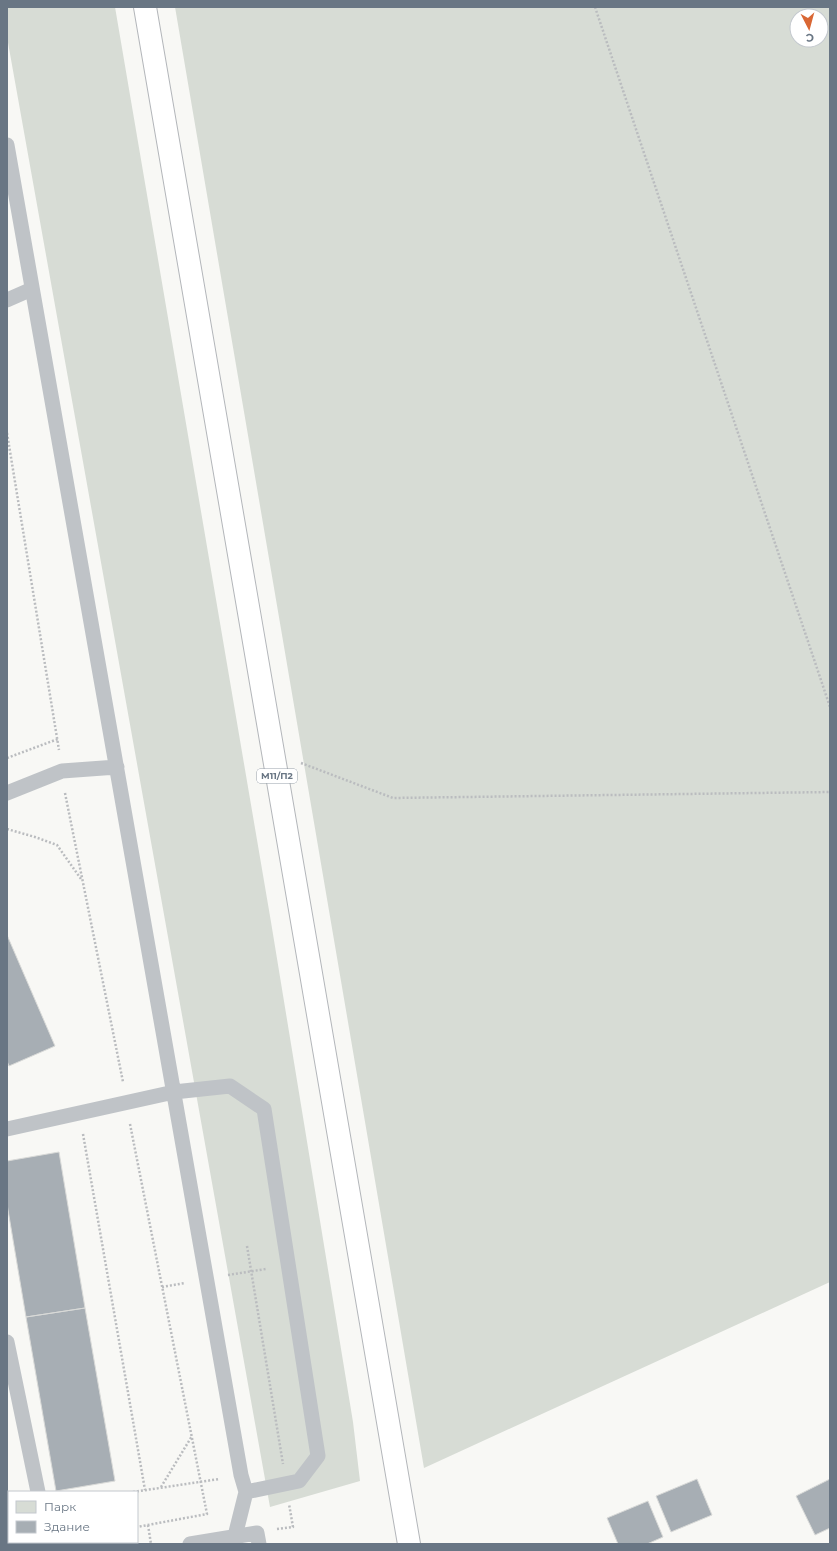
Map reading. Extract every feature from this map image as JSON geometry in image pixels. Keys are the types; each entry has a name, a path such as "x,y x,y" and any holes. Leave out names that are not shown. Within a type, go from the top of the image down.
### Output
{"highway":[{"name":"М11/П2","path":"146,7 409,1544"}],"lane":[{"path":"7,145 246,1492 235,1536"},
{"path":"7,300 32,289"},
{"path":"7,792 62,771 117,767"},
{"path":"7,1129 174,1092 230,1086 264,1109 318,1456 299,1481 246,1492"},
{"path":"7,1344 38,1491"},
{"path":"190,1544 235,1536 258,1538"}],"path":[{"path":"595,7 830,707"},
{"path":"7,433 58,738 65,795 129,1103 129,1121 207,1514 138,1527"},
{"path":"7,758 58,738"},
{"path":"273,752 393,798 830,792"},
{"path":"7,829 57,845 82,881"},
{"path":"82,1131 144,1490"},
{"path":"247,1246 293,1527 258,1538"},
{"path":"160,1488 192,1436"},
{"path":"138,1491 242,1475"},
{"path":"148,1525 151,1544"}],"green space":[{"path":"7,7 115,7 271,922 353,1422 360,1481 270,1507 7,37"},
{"path":"175,7 830,7 830,1282 424,1468"}],"building":[{"path":"7,935 55,1046 9,1066 7,1061"},
{"path":"59,1152 85,1308 26,1317 7,1204 7,1161"},
{"path":"85,1308 115,1481 56,1491 26,1317"},
{"path":"697,1479 712,1515 671,1532 656,1496"},
{"path":"830,1479 830,1528 815,1535 796,1496"},
{"path":"648,1501 663,1537 647,1544 618,1544 607,1518"}]}
